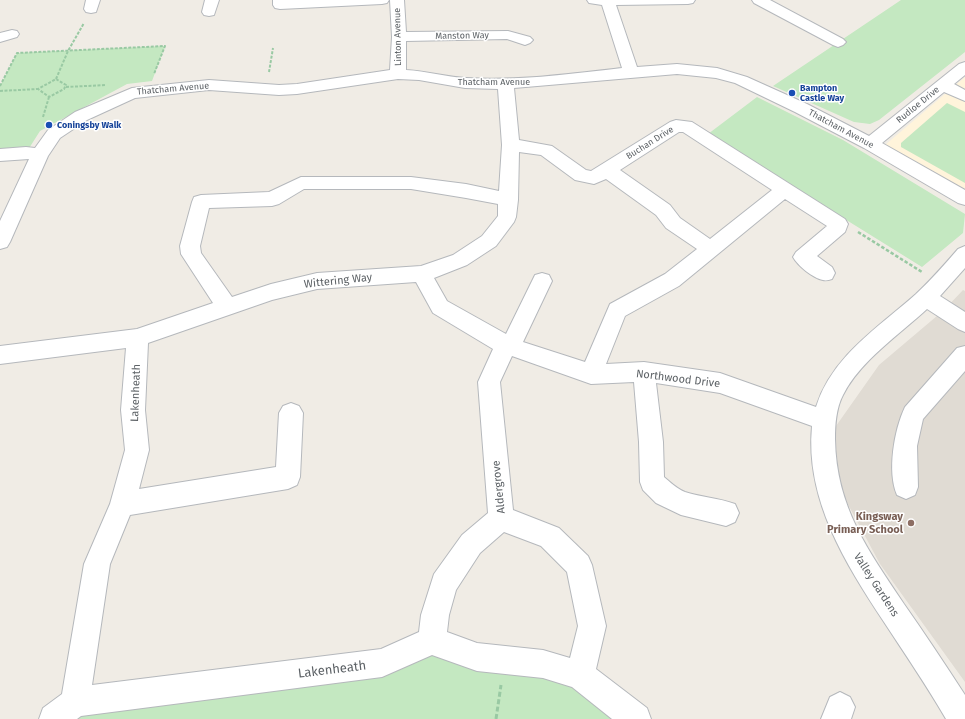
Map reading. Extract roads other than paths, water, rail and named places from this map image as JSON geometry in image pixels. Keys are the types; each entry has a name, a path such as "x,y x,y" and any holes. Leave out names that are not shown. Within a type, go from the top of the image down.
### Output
{"street":[{"path":"280,0 280,5 382,0"},
{"name":"Linton Avenue","path":"397,0 399,37 398,74"},
{"path":"631,72 601,0 688,0"},
{"path":"759,0 838,42"},
{"name":"Manston Way","path":"399,37 508,35 525,40"},
{"name":"Rudloe Drive","path":"870,144 965,67"},
{"name":"Thatcham Avenue","path":"0,242 40,154 54,134 82,116 132,93 209,86 266,88 279,90 297,89 398,74 419,75 465,83 506,84 677,69 717,74 741,80 801,108 870,144 965,198"},
{"name":"Wittering Way","path":"0,355 137,338 272,292 317,282 422,274 460,260 489,241 507,217 511,145 506,84"},
{"path":"942,86 965,96"},
{"name":"Buchan Drive","path":"511,145 546,150 581,176 594,178 676,126 686,126 838,224 838,227 803,257 825,273"},
{"path":"0,155 26,153 40,154"},
{"path":"607,170 663,210 673,223 709,248"},
{"path":"227,307 191,254 190,246 201,202 272,199 302,183 411,183 466,191 509,200"},
{"path":"591,374 617,310 672,280 709,248 784,190"},
{"name":"Valley Gardens","path":"963,719 851,545 830,499 826,480 823,432 829,399 839,380 861,356 933,290 965,254"},
{"path":"422,274 440,306 508,346"},
{"name":"Aldergrove","path":"542,281 489,382 501,518 550,537 579,565 592,626 580,675"},
{"path":"933,290 965,323"},
{"name":"Lakenheath","path":"137,338 136,378 132,410 137,450 122,504 97,564 65,711 382,663 432,641"},
{"name":"Northwood Drive","path":"508,346 591,374 644,372 720,383 823,432"},
{"path":"906,487 904,446 912,414 965,355"},
{"path":"644,372 651,442 652,482 665,494 681,503 726,513"},
{"path":"122,504 288,478 291,413"},
{"path":"501,518 472,544 444,584 435,615 432,641 477,657 543,664 580,675 636,719"}],"place":[{"name":"Bampton Castle Way","path":"792,93"},
{"name":"Coningsby Walk","path":"49,125"},
{"name":"Kingsway Primary School","path":"911,523"}]}
